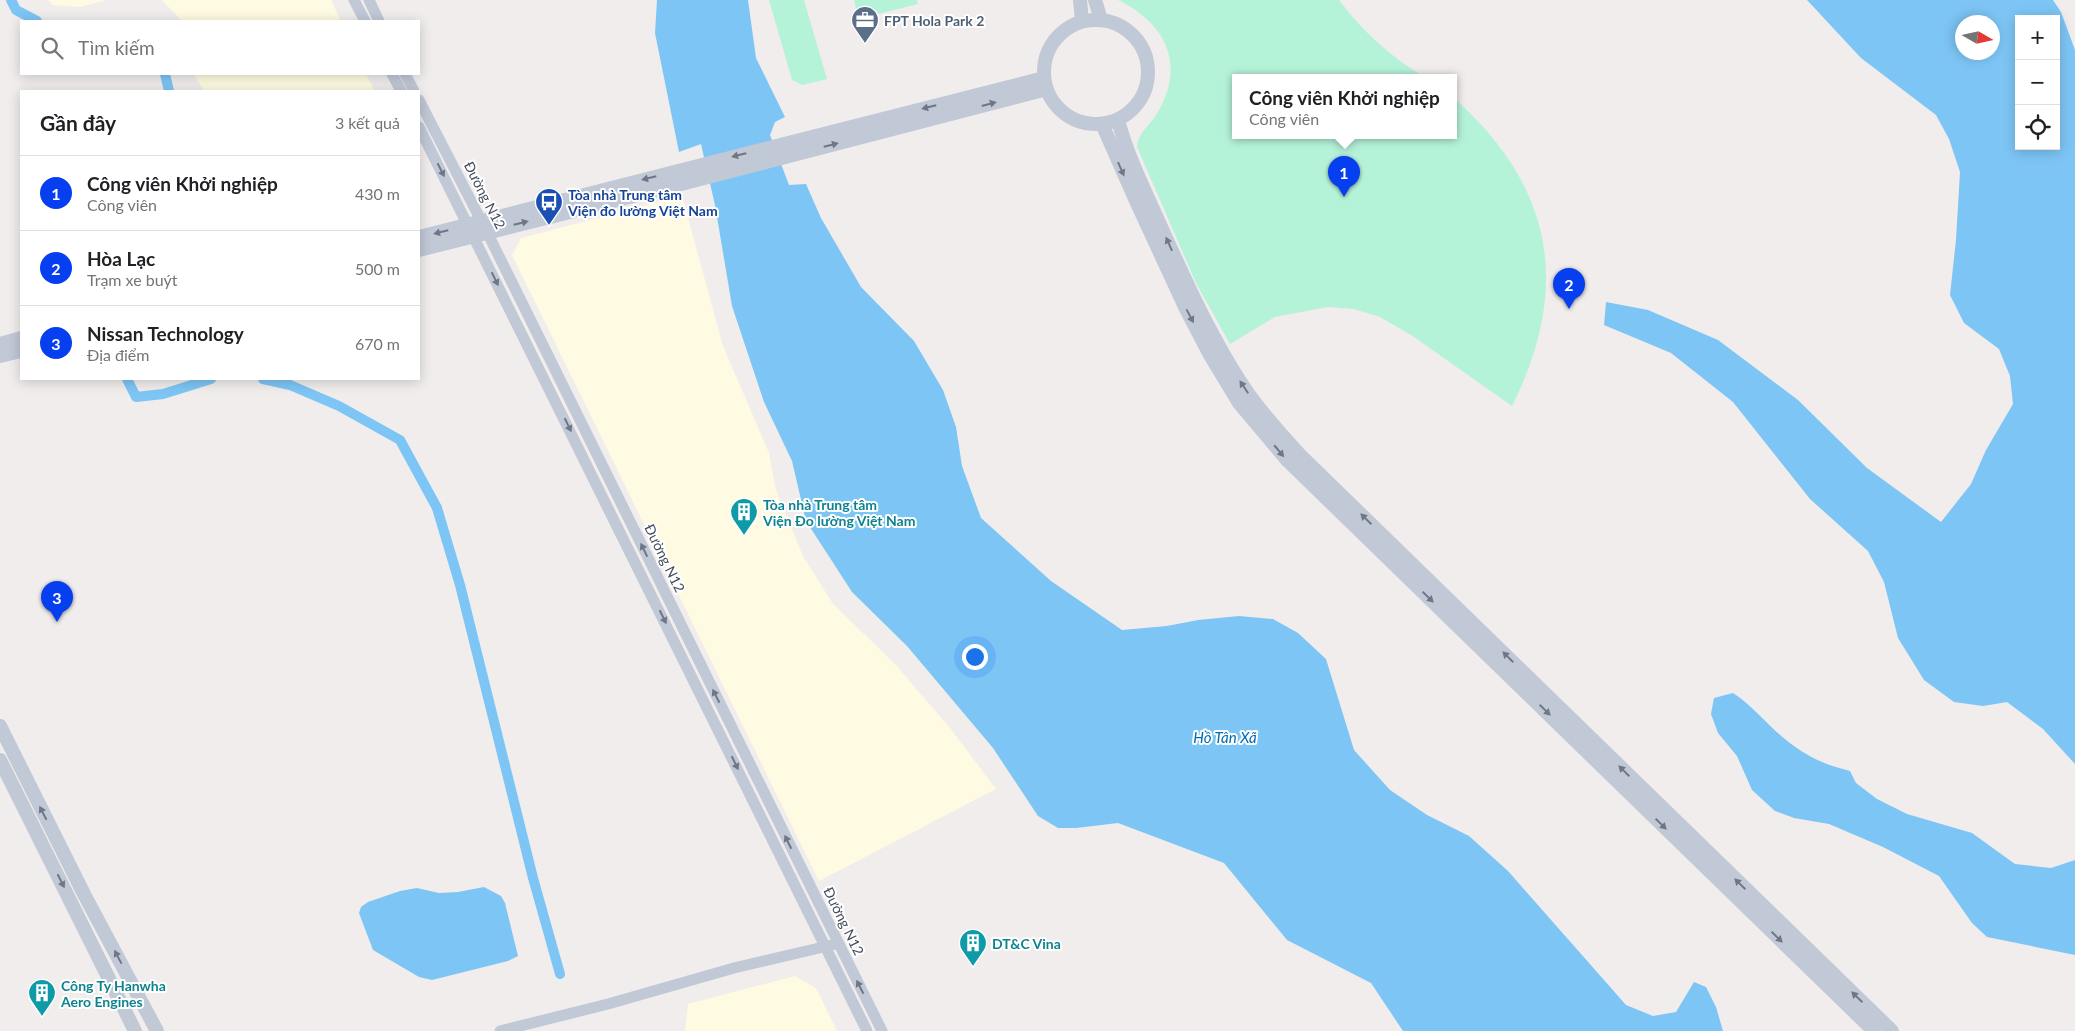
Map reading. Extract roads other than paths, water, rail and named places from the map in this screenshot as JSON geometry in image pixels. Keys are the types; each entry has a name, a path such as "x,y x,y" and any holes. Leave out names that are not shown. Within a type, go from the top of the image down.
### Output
{"street":[{"path":"354,0 364,20"},
{"path":"369,0 379,20"},
{"path":"1080,0 1082,21"},
{"path":"1095,0 1101,20"},
{"path":"1101,20 1112,22 1128,30 1140,44 1147,60 1148,78 1143,96 1132,110 1118,120 1102,124 1086,124 1070,118 1058,107 1046,84 1045,61 1051,46 1062,33 1082,21 1101,20"},
{"path":"393,75 400,90"},
{"path":"406,75 414,90"},
{"path":"420,237 478,228 1046,84"},
{"name":"Đường N12","path":"420,102 478,228 867,1031"},
{"path":"1118,120 1130,158 1196,304 1214,339 1245,389 1270,422 1332,495 1892,1031"},
{"path":"1102,124 1182,300 1215,363 1239,403 1287,460 1332,495"},
{"name":"Đường N12","path":"420,129 478,228 882,1031"},
{"path":"420,250 478,228"},
{"path":"0,344 20,338"},
{"path":"0,356 20,351"},
{"path":"1397,558 1874,1031"},
{"path":"0,726 85,896 157,1031"},
{"path":"0,760 135,1031"},
{"path":"500,1031 608,1004 734,968 838,943"}],"water":[{"name":"Hồ Tân Xã","path":"657,0 748,0 756,58 785,117 775,122 770,135 789,185 806,184 821,218 861,287 914,341 943,390 956,427 962,466 981,518 1051,581 1122,630 1239,616 1273,619 1298,633 1326,659 1354,750 1390,790 1427,815 1469,836 1508,871 1626,1005 1653,1016 1676,1012 1694,982 1706,987 1716,1007 1723,1031 1403,1031 1371,983 1287,940 1224,863 1118,823 1058,828 1038,816 993,748 907,646 852,592 806,521 792,461 764,402 732,306 715,205 701,144 679,152 655,33"},
{"path":"1807,0 2053,0 2061,12 2075,50 2075,764 2043,729 2007,702 1983,706 1954,702 1924,680 1898,638 1884,582 1868,551 1810,499 1733,402 1671,353 1604,325 1606,302 1648,310 1718,340 1798,400 1867,468 1941,522 1971,484 1986,450 2013,404 2010,376 1999,349 1964,323 1950,295 1956,240 1960,172 1949,139 1936,115 1861,58"},
{"path":"1733,693 1778,734 1800,751 1821,762 1850,771 1856,783 1877,799 1907,814 1972,833 2015,864 2051,868 2075,860 2075,955 1987,937 1972,923 1939,876 1883,847 1829,824 1794,818 1775,811 1752,790 1737,756 1718,733 1711,714 1714,698"},
{"path":"484,887 501,896 505,903 518,956 508,961 432,980 419,977 373,950 359,913 361,907 368,902 400,891 417,888 439,893 458,892"}],"waterway":[{"path":"11,0 16,10 35,20"},
{"path":"165,75 169,90"},
{"path":"128,380 136,397 163,394 208,380"},
{"path":"268,380 290,385 339,406 400,440 437,508 460,585 533,878 560,974"}],"place":[{"name":"FPT Hola Park 2","path":"865,44"},
{"name":"Công viên Khởi nghiệp","path":"1344,197"},
{"name":"Tòa nhà Trung tâm Viện đo lường Việt Nam","path":"549,226"},
{"name":"Hòa Lạc","path":"1569,309"},
{"name":"Tòa nhà Trung tâm Viện Đo lường Việt Nam","path":"744,536"},
{"name":"Nissan Technology","path":"57,622"},
{"name":"DT&C Vina","path":"973,967"},
{"name":"Công Ty Hanwha Aero Engines","path":"42,1017"}]}
